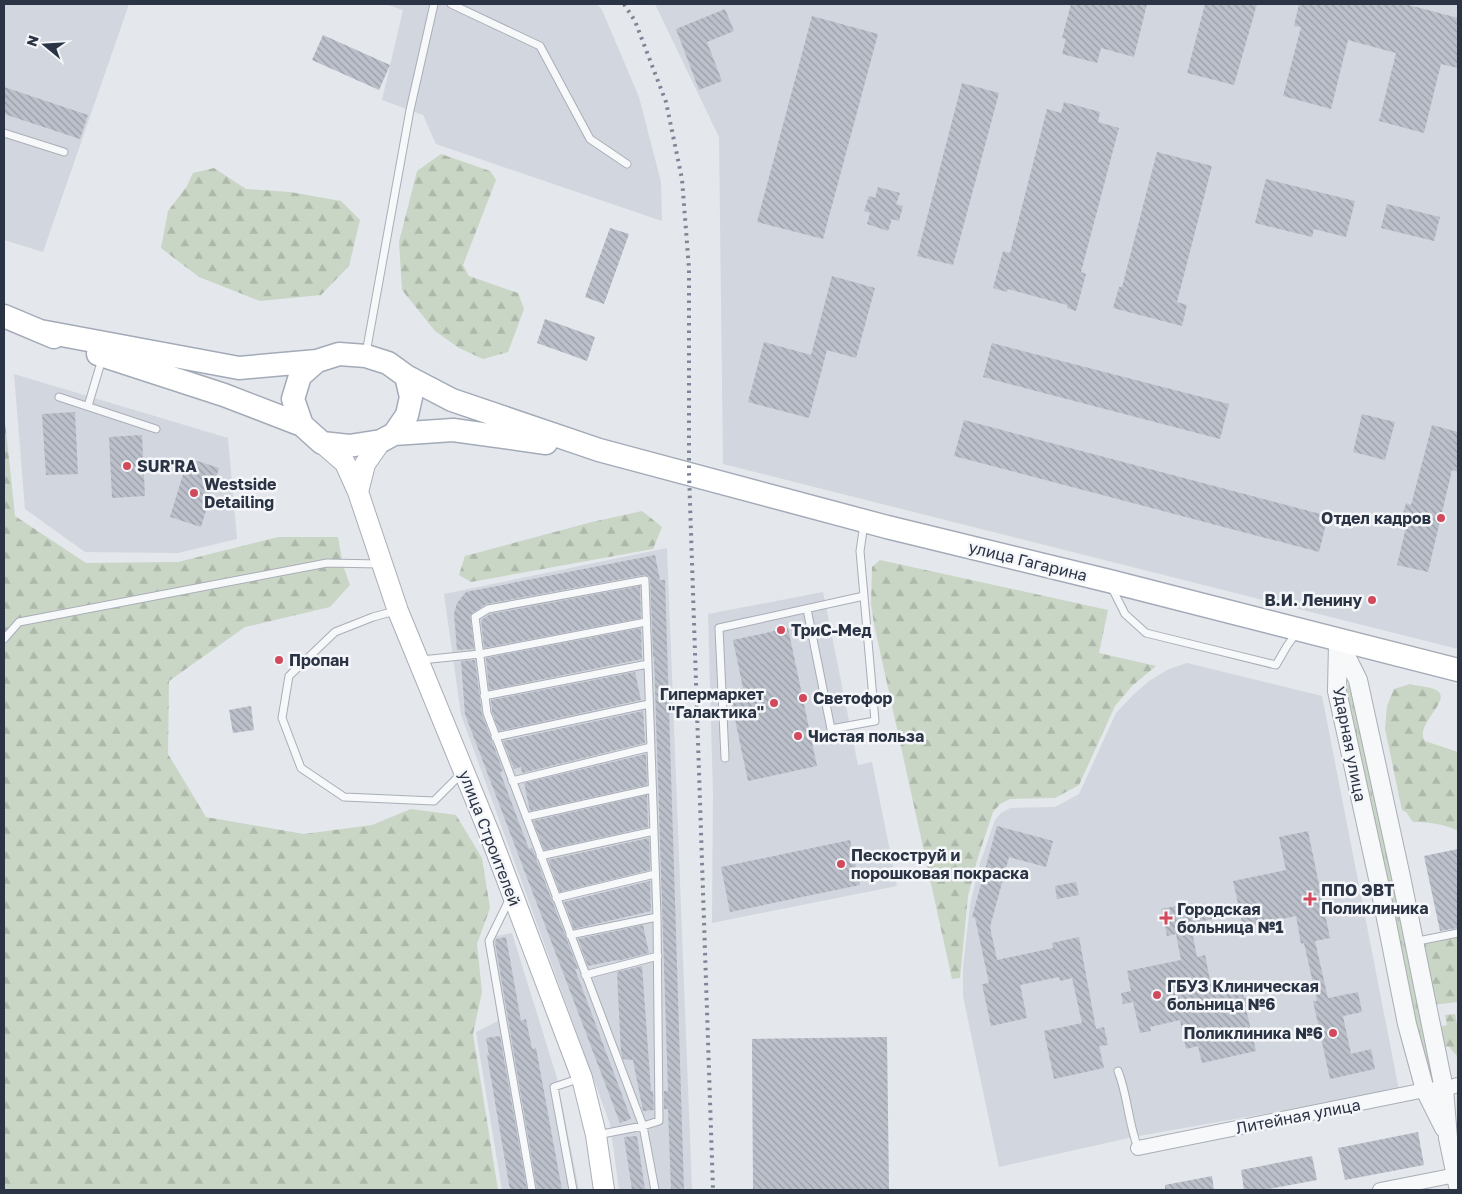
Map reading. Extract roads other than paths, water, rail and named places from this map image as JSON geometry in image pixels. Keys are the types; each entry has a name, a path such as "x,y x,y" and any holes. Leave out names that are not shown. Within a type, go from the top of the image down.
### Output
{"main road":[{"path":"4,316 103,356 224,395 302,425 322,443 349,446 388,438 454,430 599,450"},
{"path":"40,331 239,368 316,360 339,354 366,356 388,363 406,376 452,400 599,450"},
{"path":"302,425 293,399 300,376 316,360"},
{"path":"358,492 365,464 407,414 411,397 406,376"},
{"name":"улица Строителей","path":"322,443 345,463 358,492 398,611 512,893 582,1078 596,1135 604,1190"},
{"name":"улица Гагарина","path":"599,450 864,521 1458,670"}],"street":[{"name":"Ударная улица","path":"1338,640 1344,671 1337,691 1379,883 1407,1024 1425,1090 1448,1138 1457,1180"},
{"name":"Ударная улица","path":"1344,671 1358,680 1400,877 1451,1087 1448,1138"},
{"name":"Литейная улица","path":"1138,1148 1425,1090 1451,1087"},
{"path":"1380,1190 1457,1180"}],"lane":[{"path":"366,356 410,110 434,4"},
{"path":"451,4 540,46 590,139 627,164"},
{"path":"4,133 64,152"},
{"path":"88,406 103,356"},
{"path":"60,397 156,429"},
{"path":"808,609 831,729 875,721 860,550 864,521"},
{"path":"4,639 19,622 327,562 382,564"},
{"path":"596,1135 643,1126 659,1122 657,917 645,580 488,609 476,617 487,712 643,1126 655,1190"},
{"path":"1108,581 1125,614 1146,634 1276,665 1286,646 1299,630"},
{"path":"725,758 718,628 864,596"},
{"path":"398,611 373,616 335,632 289,676 282,718 302,768 344,797 434,801 464,772"},
{"path":"418,661 480,654 646,622"},
{"path":"484,696 648,664"},
{"path":"495,737 649,704"},
{"path":"512,781 650,747"},
{"path":"526,817 652,789"},
{"path":"540,856 654,831"},
{"path":"556,898 655,874"},
{"path":"512,893 489,941 532,1190"},
{"path":"570,935 657,917"},
{"path":"1423,940 1458,933"},
{"path":"585,975 658,956"},
{"path":"1118,1071 1124,1086 1133,1137 1138,1148"},
{"path":"573,1190 554,1087 582,1078"}],"railway":[{"path":"624,4 635,21 666,102 682,179 689,269 689,473 713,1190"}],"place":[{"name":"SUR'RA","path":"127,466"},
{"name":"Westside Detailing","path":"194,493"},
{"name":"Отдел кадров","path":"1441,518"},
{"name":"В.И. Ленину","path":"1372,600"},
{"name":"ТриС-Мед","path":"781,630"},
{"name":"Пропан","path":"279,660"},
{"name":"Светофор","path":"803,698"},
{"name":"Гипермаркет \"Галактика\"","path":"774,703"},
{"name":"Чистая польза","path":"798,736"},
{"name":"Пескоструй и порошковая покраска","path":"841,864"},
{"name":"ППО ЭВТ Поликлиника","path":"1310,899"},
{"name":"Городская больница №1","path":"1166,918"},
{"name":"ГБУЗ Клиническая больница №6","path":"1157,995"},
{"name":"Поликлиника №6","path":"1333,1033"}]}
